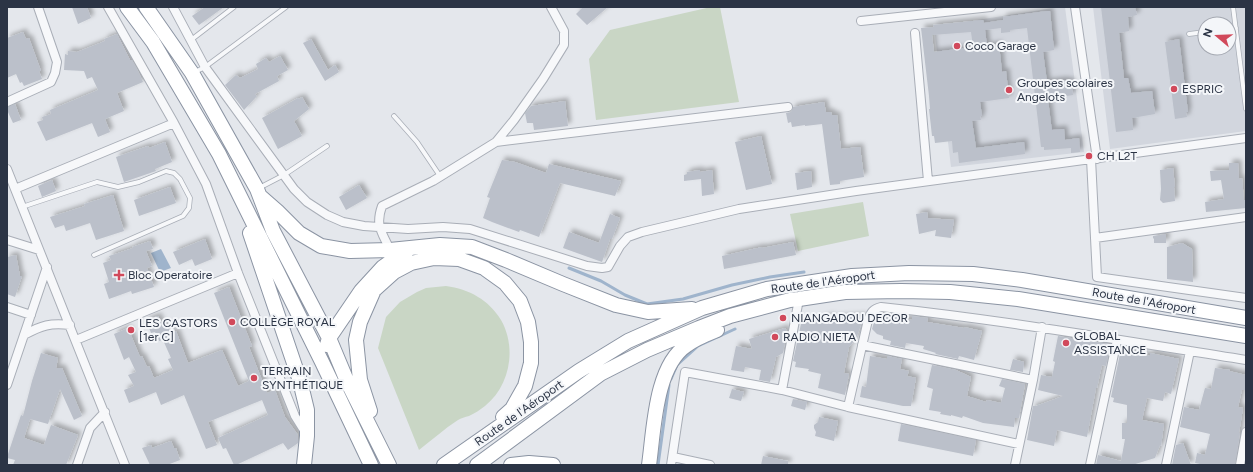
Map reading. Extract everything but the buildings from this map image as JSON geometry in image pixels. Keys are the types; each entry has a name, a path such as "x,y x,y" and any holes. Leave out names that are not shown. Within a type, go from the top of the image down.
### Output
{"highway":[{"path":"128,7 153,42 219,154 322,362 370,465"},
{"path":"146,7 199,70 259,193 273,231 328,338 347,381 389,465"},
{"path":"230,176 300,381 307,410 307,436 304,465"},
{"path":"259,193 298,233 321,246 350,251 390,250 440,244 472,247 616,305 648,312 702,308"},
{"path":"322,362 328,338 361,291 383,267 410,248"},
{"path":"380,445 360,380 356,340 360,322 374,290 394,272 411,263 434,258 459,259 484,268 505,282 520,300 528,322 531,342 531,364 525,386 512,409 480,440"},
{"name":"Route de l'Aéroport","path":"444,465 579,371 628,341 702,308 768,289 852,276 910,273 973,274 1022,280 1246,318"},
{"name":"Route de l'Aéroport","path":"477,465 600,374 647,350 730,316 795,300 845,292 950,292 1018,299 1246,336"},
{"path":"649,465 658,399 664,376 672,359 686,345 709,333 795,300"},
{"path":"511,465 529,462 553,465"}],"street":[{"path":"7,102 52,82 55,73 57,62 38,7"},
{"path":"108,7 206,184 238,273 295,416 307,436"},
{"path":"173,7 191,40 199,70 294,189 307,202 327,215 343,222 379,227 408,229 443,227 470,229 587,266 602,268 608,267 620,246 628,237 642,232 738,209 856,191 1246,138"},
{"path":"390,250 379,227 378,216 382,206 433,181 496,142 544,79 564,45 564,31 551,7"},
{"path":"861,21 991,7"},
{"path":"1075,7 1094,159 1097,277 1246,298"},
{"path":"915,33 928,181"},
{"path":"496,142 788,107"},
{"path":"16,189 174,124"},
{"path":"7,169 125,465"},
{"path":"1095,238 1246,217"},
{"path":"7,240 39,250"},
{"path":"7,385 9,373 24,335 47,267"},
{"path":"76,340 238,273"},
{"path":"782,390 795,300"},
{"path":"7,307 31,315"},
{"path":"848,407 868,320 871,312 875,309 881,308 1042,327 1246,360"},
{"path":"24,335 39,326 56,323 70,325"},
{"path":"1014,465 1033,380 1042,327"},
{"path":"1090,465 1117,340"},
{"path":"862,345 1033,380"},
{"path":"1166,465 1190,351"},
{"path":"710,465 672,461 685,372 782,390 848,407 1019,444"},
{"path":"77,465 90,428 105,412"},
{"path":"1240,465 1246,432"}],"lane":[{"path":"191,40 234,7"},
{"path":"199,70 286,7"},
{"path":"1189,34 1197,33"},
{"path":"1237,36 1246,109"},
{"path":"394,116 417,142 440,176"},
{"path":"259,193 327,146"},
{"path":"22,207 97,182 118,187 139,182 166,171 174,173 180,178 190,198 189,208 183,216 94,255"}],"shaded area":[{"name":"Groupes scolaires Angelots","path":"1065,7 1084,152 951,167 934,27"},
{"name":"ESPRIC","path":"1093,7 1246,7 1246,131 1110,149"}],"green space":[{"path":"711,7 720,7 739,102 596,120 589,59 610,30"},
{"path":"863,202 869,236 798,251 790,214"},
{"path":"446,286 470,293 491,307 501,320 506,331 510,354 505,377 494,398 471,415 458,420 419,450 378,348 386,317 400,302 426,288"}],"water":[{"path":"161,249 171,268 160,272 151,253"}],"waterway":[{"path":"569,268 601,281 625,295 647,304 683,299 732,285 804,272"},
{"path":"671,379 677,365 698,346 735,329"},
{"path":"658,465 669,385"}],"place":[{"name":"Coco Garage","path":"957,46"},
{"name":"ESPRIC","path":"1174,89"},
{"name":"Groupes scolaires Angelots","path":"1009,90"},
{"name":"CH L2T","path":"1089,156"},
{"name":"Bloc Operatoire","path":"119,275"},
{"name":"NIANGADOU DECOR","path":"783,318"},
{"name":"COLLÈGE ROYAL","path":"232,322"},
{"name":"LES CASTORS [1er C]","path":"131,330"},
{"name":"RADIO NIETA","path":"775,337"},
{"name":"GLOBAL ASSISTANCE","path":"1066,343"},
{"name":"TERRAIN SYNTHÉTIQUE","path":"254,378"}]}
